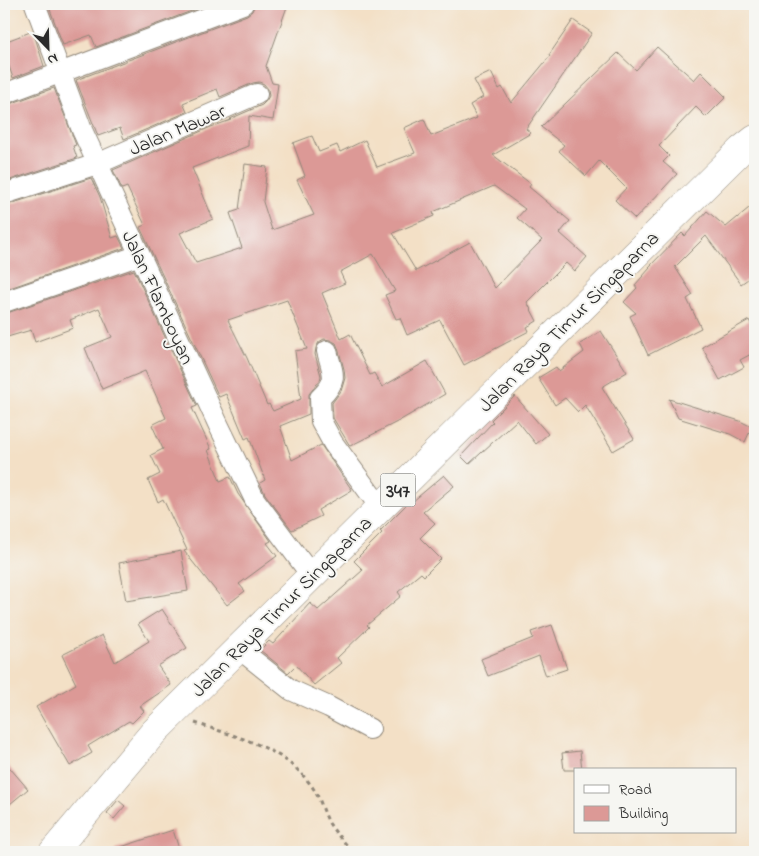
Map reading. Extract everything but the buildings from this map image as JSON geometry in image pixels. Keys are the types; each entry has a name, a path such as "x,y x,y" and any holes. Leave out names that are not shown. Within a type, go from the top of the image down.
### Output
{"main road":[{"name":"Jalan Raya Timur Singaparna","path":"53,852 154,732 741,150 755,139"}],"street":[{"name":"Jalan Flamboyan","path":"35,4 82,130 218,426 255,500 312,575"},
{"path":"4,94 243,4"},
{"name":"Jalan Mawar","path":"4,194 97,164 257,94"},
{"path":"4,302 140,255"},
{"path":"327,351 333,376 331,388 320,398 321,421 333,444 380,507"},
{"path":"238,648 291,690 370,729"}],"path":[{"path":"172,714 281,755 295,766 314,788 329,823 353,852"}]}
